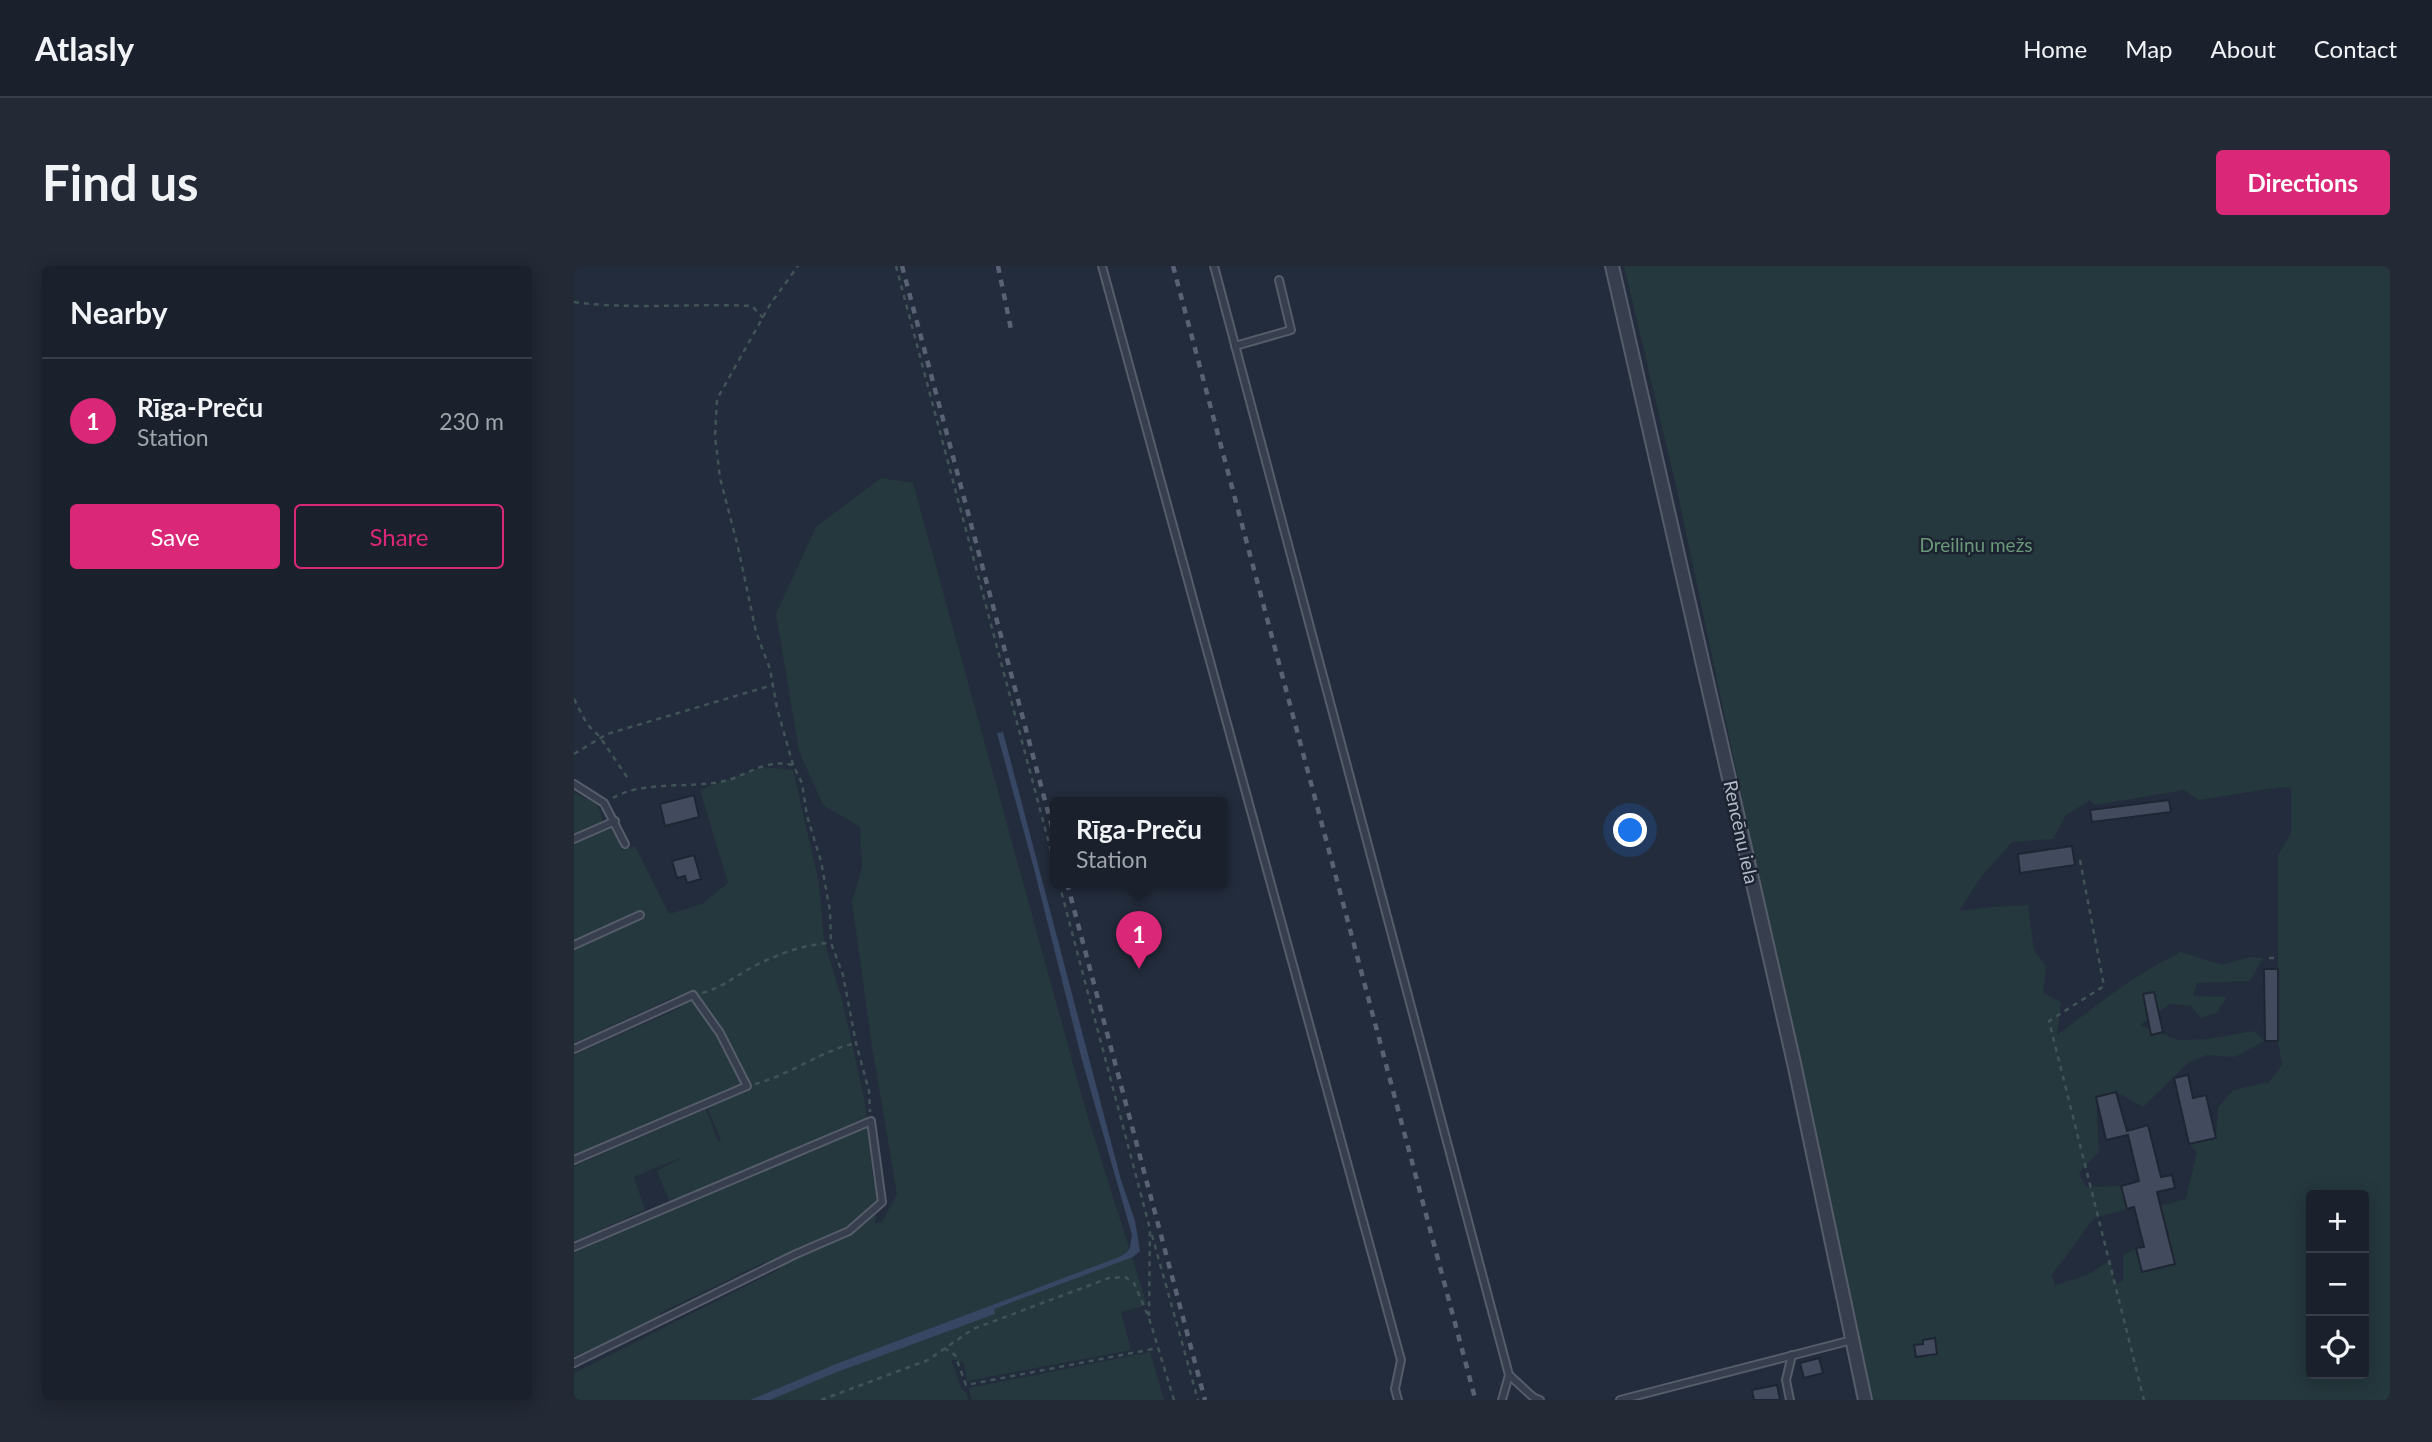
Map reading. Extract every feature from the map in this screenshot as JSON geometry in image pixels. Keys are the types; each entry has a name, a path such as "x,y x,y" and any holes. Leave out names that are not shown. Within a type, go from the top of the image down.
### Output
{"street":[{"name":"Rencēnu iela","path":"1612,266 1794,1063 1865,1400"}],"lane":[{"path":"1102,266 1401,1360 1395,1389 1398,1400"},
{"path":"1214,266 1509,1375 1502,1400"},
{"path":"1236,346 1291,330 1279,280"},
{"path":"574,784 604,803 625,844"},
{"path":"574,839 615,821"},
{"path":"574,945 640,915"},
{"path":"574,1049 693,995 720,1033 747,1086 574,1160"},
{"path":"574,1247 871,1121 882,1202 849,1231 796,1254 574,1363"},
{"path":"1620,1400 1852,1340"},
{"path":"1790,1400 1786,1380 1792,1355"},
{"path":"1509,1375 1540,1400"}],"path":[{"path":"798,266 763,318 717,399 715,436 720,478 756,632 770,669 793,765 802,783 807,816 821,860 830,911 831,943 843,975 856,1044 869,1091 871,1121"},
{"path":"896,266 1050,847"},
{"path":"574,302 751,306 763,318"},
{"path":"574,754 600,737 773,685"},
{"path":"574,699 587,724 600,737 629,780"},
{"path":"604,803 619,794 644,789 723,782 772,763 793,765"},
{"path":"2080,860 2104,986 2049,1021 2144,1400"},
{"path":"1060,888 1198,1400"},
{"path":"693,995 722,987 774,957 811,944 831,943"},
{"path":"2269,958 2278,958"},
{"path":"747,1086 768,1081 838,1047 856,1044"},
{"path":"1149,1318 1150,1229"},
{"path":"821,1400 928,1360 973,1329 1109,1278 1125,1277 1134,1283 1149,1318 1174,1400"},
{"path":"944,1348 955,1355 966,1385 1158,1348"}],"green space":[{"name":"Dreiliņu mežs","path":"1624,266 2390,266 2390,1400 1869,1400 1677,490","holes":["2281,787 2291,788 2291,833 2278,855 2278,1041 2282,1065 2269,1082 2233,1090 2218,1108 2216,1138 2189,1144 2197,1152 2186,1199 2160,1206 2175,1264 2142,1272 2136,1248 2123,1255 2123,1280 2115,1285 2110,1260 2091,1273 2055,1286 2052,1275 2094,1218 2127,1209 2121,1186 2086,1187 2079,1173 2099,1152 2096,1097 2116,1092 2143,1107 2188,1063 2207,1055 2234,1057 2265,1041 2253,1031 2209,1039 2178,1040 2140,1025 2170,1004 2191,1006 2201,1018 2217,1013 2227,997 2193,996 2197,983 2250,981 2263,958 2249,957 2222,965 2181,952 2132,980 2057,1035 2061,1002 2043,993 2046,967 2034,950 2028,905 1959,911 1981,877 2012,842 2053,839 2066,815 2090,800 2095,805 2184,790 2199,800"]},
{"path":"881,478 913,483 1086,1111 1147,1305 1121,1312 1131,1350 967,1381 964,1363 951,1359 968,1400 574,1400 574,1373 780,1269 767,1261 660,1313 660,1318 574,1357 574,1253 725,1185 669,1200 657,1171 685,1156 634,1177 645,1210 574,1241 574,1166 706,1109 718,1141 721,1140 708,1110 712,1096 574,1157 574,1055 680,1008 676,996 574,1043 574,948 644,918 636,913 574,940 574,844 612,827 622,850 635,846 669,914 702,904 728,883 700,790 762,767 793,770 819,883 824,940 843,1004 865,1102 878,1201 875,1224 882,1222 897,1194 872,1046 852,902 862,867 860,827 823,805 799,751 776,614 816,527"},
{"path":"574,793 597,804 602,823 574,835"},
{"path":"1150,1352 1164,1400 972,1400 969,1388"}],"water":[{"path":"1003,732 1121,1180 1135,1221 1140,1251 1133,1257 994,1309 995,1314 837,1372 770,1400 750,1400 836,1364 1119,1257 1130,1248 1132,1235 1082,1060 997,733"}],"building":[{"path":"694,795 699,817 665,826 660,804"},
{"path":"2169,800 2171,812 2092,822 2090,810"},
{"path":"2072,846 2075,865 2020,873 2018,854"},
{"path":"694,855 701,879 687,883 685,876 677,878 672,861"},
{"path":"2264,969 2278,969 2278,1041 2265,1041"},
{"path":"2154,992 2163,1032 2151,1035 2143,994"},
{"path":"2188,1075 2193,1098 2206,1095 2216,1138 2189,1144 2174,1078"},
{"path":"2116,1092 2127,1131 2148,1125 2161,1177 2172,1175 2175,1188 2157,1192 2175,1264 2142,1272 2136,1248 2144,1247 2134,1207 2127,1209 2121,1186 2139,1181 2128,1135 2106,1140 2096,1097"},
{"path":"1935,1338 1937,1354 1916,1357 1914,1345"},
{"path":"1819,1358 1823,1373 1804,1378 1800,1363"},
{"path":"1777,1385 1780,1400 1754,1400 1752,1390"}],"railway":[{"path":"902,266 1050,819"},
{"path":"998,266 1012,334"},
{"path":"1173,266 1475,1398"},
{"path":"1068,888 1205,1400"}],"place":[{"name":"Rīga-Preču","path":"1139,969"}]}
